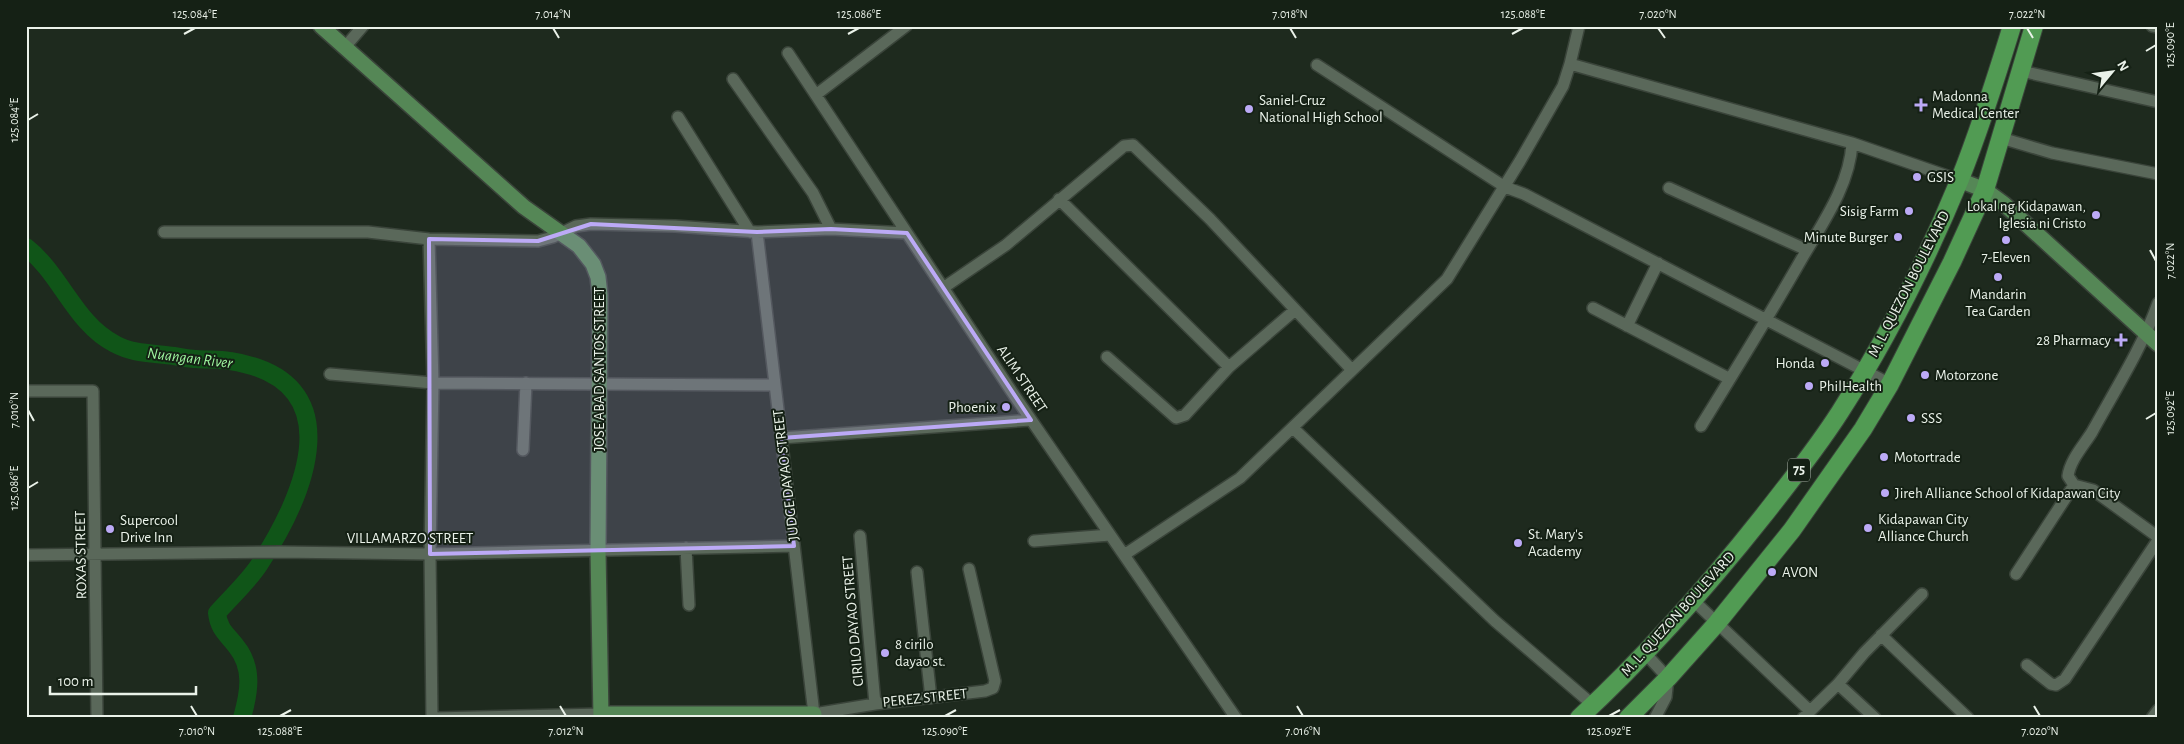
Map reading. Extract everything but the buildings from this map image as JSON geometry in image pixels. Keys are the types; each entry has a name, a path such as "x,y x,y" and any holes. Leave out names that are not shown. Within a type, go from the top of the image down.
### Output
{"highway":[{"name":"M. L. QUEZON BOULEVARD","path":"1579,718 1694,601 1732,555 1840,413 1865,371 1903,299 1959,180 1979,130 2012,26"},
{"name":"M. L. QUEZON BOULEVARD","path":"1628,718 1668,678 1717,623 1792,530 1863,429 1890,384 1952,262 1985,190 2034,26"}],"main road":[{"name":"JOSE ABAD SANTOS STREET","path":"321,26 524,207 574,241 586,255 598,277 600,294 598,551 601,716"},
{"path":"1959,180 1985,190 2004,204 2158,344"},
{"name":"PEREZ STREET","path":"601,716 814,716"}],"street":[{"path":"345,47 363,26"},
{"path":"817,94 906,26"},
{"path":"1124,555 1240,478 1447,279 1506,187 1563,86 1579,26"},
{"path":"2152,26 2158,27"},
{"name":"ALIM STREET","path":"788,53 817,94 1031,420 1236,718"},
{"path":"1570,64 1852,143 1959,180"},
{"path":"1317,65 1506,187 1524,194 1890,384"},
{"path":"2021,71 2158,102"},
{"path":"733,79 813,194 831,229"},
{"path":"678,117 754,232"},
{"path":"2001,138 2052,153 2158,174"},
{"path":"1701,426 1767,319 1840,190 1850,160 1852,143"},
{"path":"943,288 1006,245 1124,146 1133,145 1203,213 1352,370"},
{"path":"1669,188 1807,250"},
{"path":"1059,199 1229,367"},
{"path":"164,232 368,232 429,239 538,241 554,238 576,226 590,224 675,226 754,232 831,229 907,233"},
{"name":"JUDGE DAYAO STREET","path":"754,232 775,385 814,716"},
{"path":"429,239 433,383 430,554 433,718"},
{"path":"1627,326 1658,263"},
{"path":"2027,665 2051,684 2056,685 2065,679 2158,538 2093,490 2074,485 2069,480 2069,472 2156,315 2158,303"},
{"path":"1593,308 1730,379"},
{"path":"1107,357 1176,418 1180,418 1185,415 1229,367 1295,310"},
{"path":"330,374 433,383 775,385"},
{"path":"523,450 526,383"},
{"name":"ROXAS STREET","path":"26,391 93,391 98,718"},
{"path":"781,438 1031,420"},
{"path":"1293,428 1495,621 1593,705"},
{"path":"2016,574 2074,485"},
{"path":"1034,541 1110,535"},
{"name":"CIRILO DAYAO STREET","path":"860,536 875,704"},
{"name":"VILLAMARZO STREET","path":"26,554 280,552 430,554 794,546"},
{"path":"686,548 689,605"},
{"name":"PEREZ STREET","path":"814,716 875,704 985,692 993,688 995,684 969,568"},
{"path":"918,572 931,698"},
{"path":"1694,601 1806,714 1838,684 1881,635 1922,594"},
{"path":"1881,635 1964,716"},
{"path":"1644,652 1668,678 1666,697 1655,718"},
{"path":"1838,684 1875,718"},
{"path":"2152,718 2158,710"},
{"name":"PEREZ STREET","path":"433,718 601,716"}],"highlighted area":[{"path":"591,224 757,232 831,229 907,233 1031,420 781,438 794,546 430,554 429,239 538,241"}],"waterway":[{"name":"Nuangan River","path":"26,247 49,271 78,312 89,324 115,344 129,350 144,353 191,359 230,361 269,372 293,391 306,415 308,444 303,475 291,506 276,537 259,565 217,613 222,628 242,654 246,663 248,690 242,718"}],"place":[{"name":"Madonna Medical Center","path":"1921,105"},
{"name":"Saniel-Cruz National High School","path":"1249,109"},
{"name":"GSIS","path":"1917,177"},
{"name":"Sisig Farm","path":"1909,211"},
{"name":"Lokal ng Kidapawan, Iglesia ni Cristo","path":"2096,215"},
{"name":"Minute Burger","path":"1898,237"},
{"name":"7-Eleven","path":"2006,240"},
{"name":"Mandarin Tea Garden","path":"1998,277"},
{"name":"28 Pharmacy","path":"2121,340"},
{"name":"Honda","path":"1825,363"},
{"name":"Motorzone","path":"1925,375"},
{"name":"PhilHealth","path":"1809,386"},
{"name":"Phoenix","path":"1006,407"},
{"name":"SSS","path":"1911,418"},
{"name":"Motortrade","path":"1884,457"},
{"name":"Jireh Alliance School of Kidapawan City","path":"1885,493"},
{"name":"Kidapawan City Alliance Church","path":"1868,528"},
{"name":"Supercool Drive Inn","path":"110,529"},
{"name":"St. Mary's Academy","path":"1518,543"},
{"name":"AVON","path":"1772,572"},
{"name":"8 cirilo dayao st.","path":"885,653"}]}
